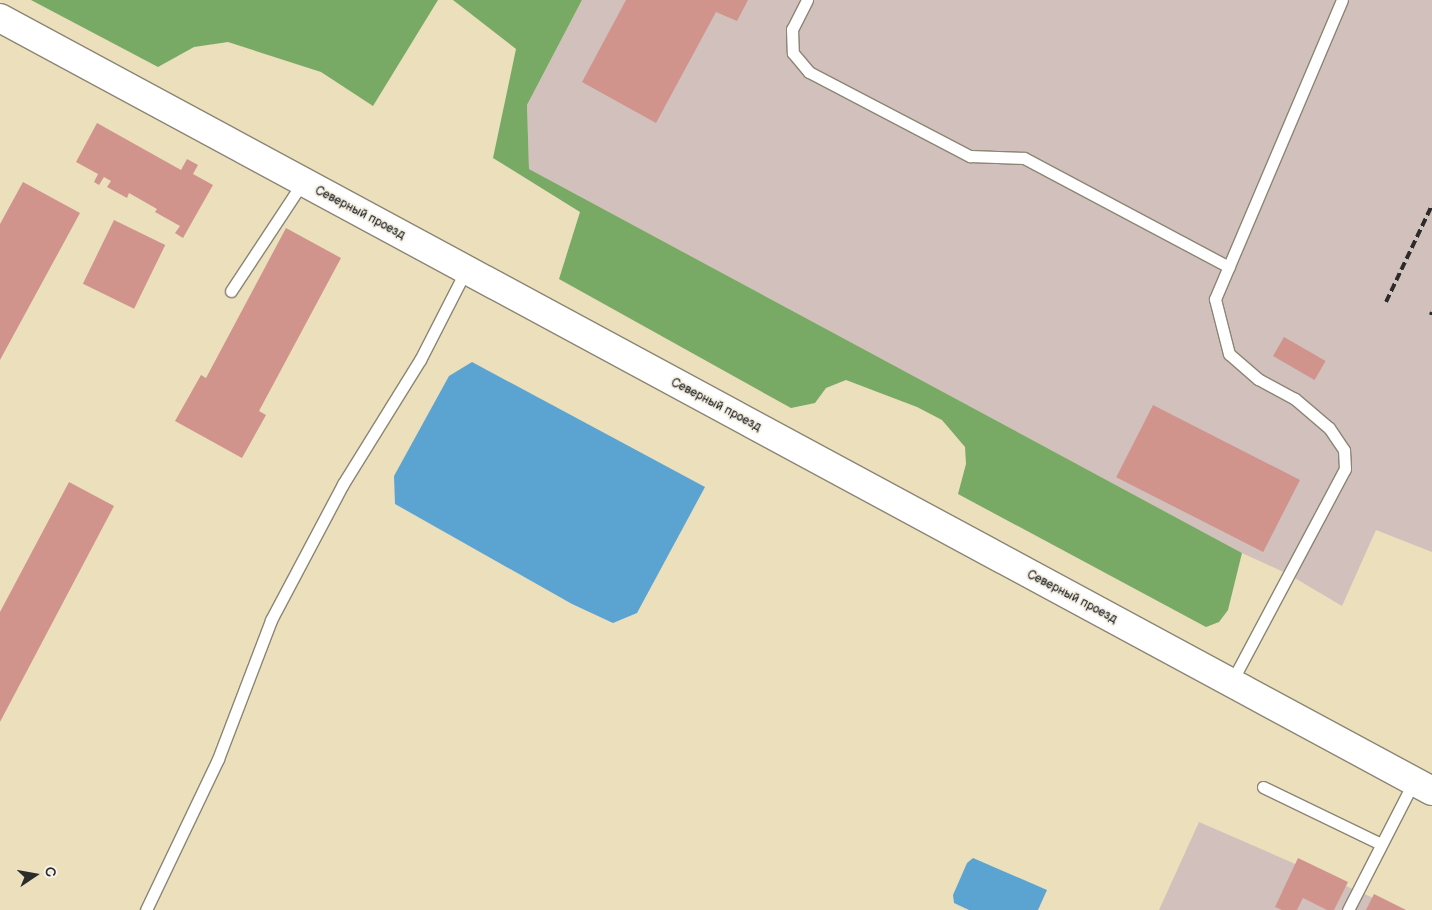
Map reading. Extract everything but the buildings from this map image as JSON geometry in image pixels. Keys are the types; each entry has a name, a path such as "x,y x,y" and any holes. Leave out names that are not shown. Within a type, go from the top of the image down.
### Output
{"street":[{"name":"Северный проезд","path":"0,18 1423,786"}],"lane":[{"path":"807,0 792,29 793,53 809,72 970,156 1024,158 1229,267"},
{"path":"1231,683 1345,469 1344,450 1329,428 1295,399 1258,379 1229,354 1215,299 1342,0"},
{"path":"231,291 303,182"},
{"path":"146,910 218,759 271,620 343,484 420,360 466,270"},
{"path":"1348,910 1381,844 1423,786"},
{"path":"1263,787 1381,844"}],"shaded area":[{"path":"582,0 1432,0 1432,552 1376,530 1342,606 1288,574 1242,553 529,169 527,105"},
{"path":"1199,822 1401,910 1159,910"}],"green space":[{"path":"31,0 438,0 373,106 321,72 228,42 194,47 158,67"},
{"path":"453,0 582,0 527,105 529,169 1242,553 1228,610 1219,622 1206,627 958,494 966,464 965,447 942,420 917,407 846,380 826,388 815,403 791,408 559,279 580,212 493,158 516,49"}],"water":[{"path":"472,362 705,487 637,613 613,623 572,604 395,504 394,476 449,376"},
{"path":"973,858 1047,890 1038,910 969,910 954,903 953,895 967,863"}],"railway":[{"path":"1386,302 1432,205"}]}
